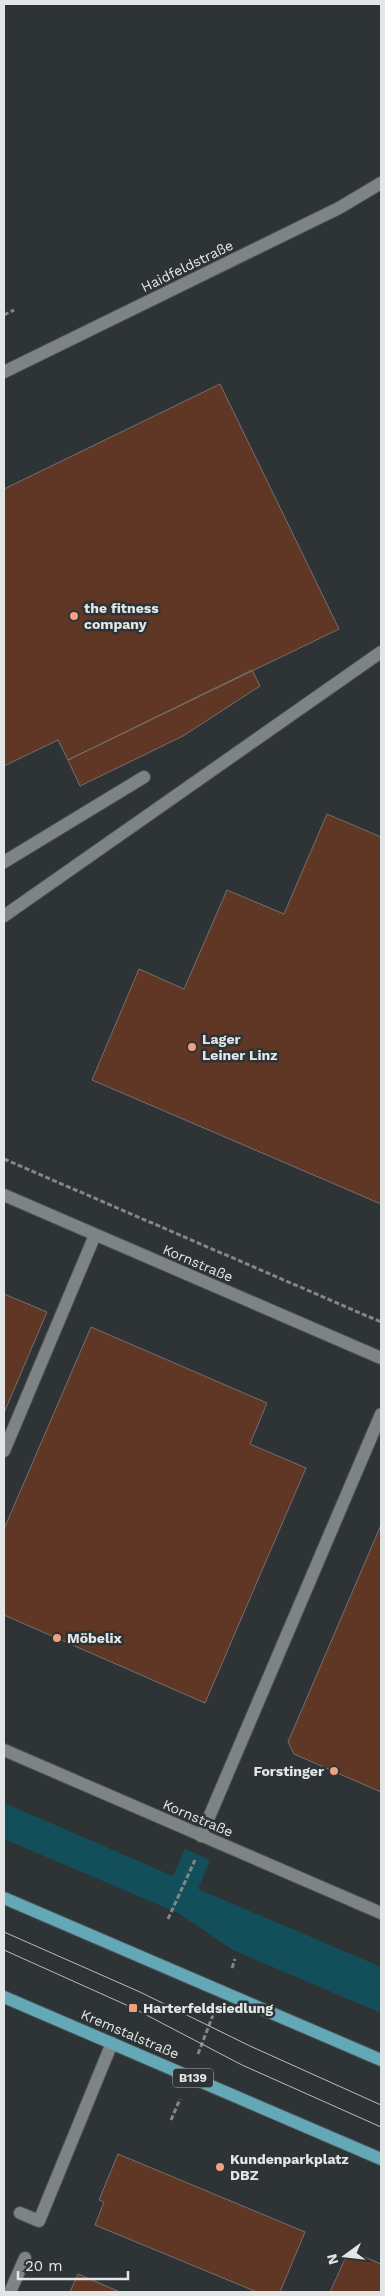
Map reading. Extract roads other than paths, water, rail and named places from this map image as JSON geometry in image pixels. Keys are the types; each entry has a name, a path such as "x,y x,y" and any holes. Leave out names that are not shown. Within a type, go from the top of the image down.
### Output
{"main road":[{"path":"4,1898 381,2060"},
{"name":"Kremstalstraße","path":"4,1996 381,2159"}],"street":[{"name":"Haidfeldstraße","path":"4,372 339,208 381,183"},
{"path":"4,916 381,652"},
{"path":"4,862 144,777"},
{"name":"Kornstraße","path":"4,1195 381,1358"},
{"path":"4,1451 95,1235"},
{"path":"203,1836 381,1414"},
{"name":"Kornstraße","path":"4,1750 381,1913"},
{"path":"20,2213 39,2221 112,2043"},
{"path":"10,2292 25,2258"}],"tram line":[{"path":"4,1932 140,1992 250,2046 381,2105"},
{"path":"4,1950 133,2008 242,2065 381,2127"}],"place":[{"name":"the fitness company","path":"74,616"},
{"name":"Lager Leiner Linz","path":"192,1047"},
{"name":"Möbelix","path":"57,1638"},
{"name":"Forstinger","path":"334,1771"},
{"name":"Harterfeldsiedlung","path":"133,2008"},
{"name":"Kundenparkplatz DBZ","path":"220,2167"}]}
